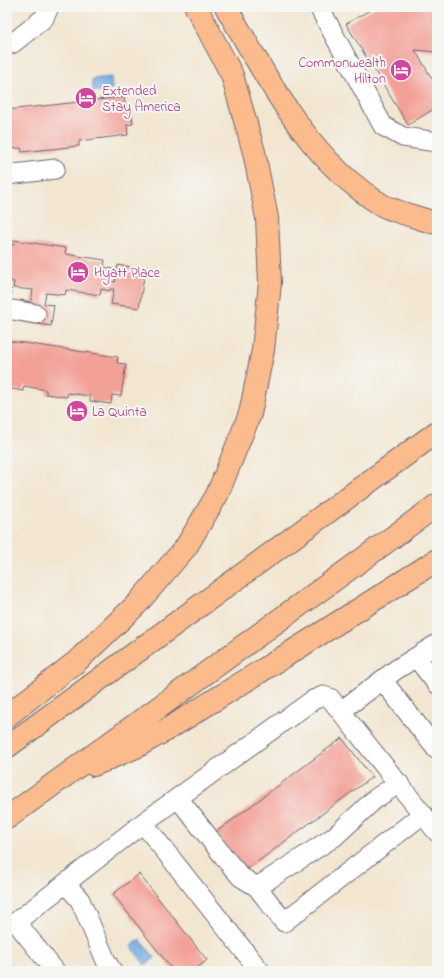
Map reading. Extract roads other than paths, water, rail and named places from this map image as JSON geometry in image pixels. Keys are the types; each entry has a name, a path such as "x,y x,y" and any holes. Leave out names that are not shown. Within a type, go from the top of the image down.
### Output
{"highway":[{"path":"7,716 76,662 137,604 186,546 217,495 250,414 263,350 270,283 267,218 254,152 232,75 196,7"},
{"path":"226,7 265,75 300,129 340,174 383,206 437,223"},
{"path":"7,747 437,432"},
{"path":"7,818 437,505"},
{"path":"58,780 136,747 282,658 437,560"}],"lane":[{"path":"7,45 13,43 44,18 49,7"},
{"path":"319,7 383,126 404,137 437,142"},
{"path":"7,175 55,169"},
{"path":"7,309 36,314"},
{"path":"341,711 383,680 437,644"},
{"path":"416,657 437,684"},
{"path":"383,680 437,750"},
{"path":"55,971 16,922 143,823 313,700 323,696 330,698 341,711 437,832"},
{"path":"257,887 334,837 375,799 399,783"},
{"path":"178,798 228,862 241,877 257,887 284,922 423,814"},
{"path":"143,823 260,971"},
{"path":"66,884 80,900 106,961 112,971"}],"water":[{"path":"111,77 112,89 93,92 92,79"},
{"path":"140,939 155,958 145,965 131,946"}],"place":[{"name":"Commonwealth Hilton","path":"401,70"},
{"name":"Extended Stay America","path":"86,98"},
{"name":"Hyatt Place","path":"78,272"},
{"name":"La Quinta","path":"77,411"}]}
